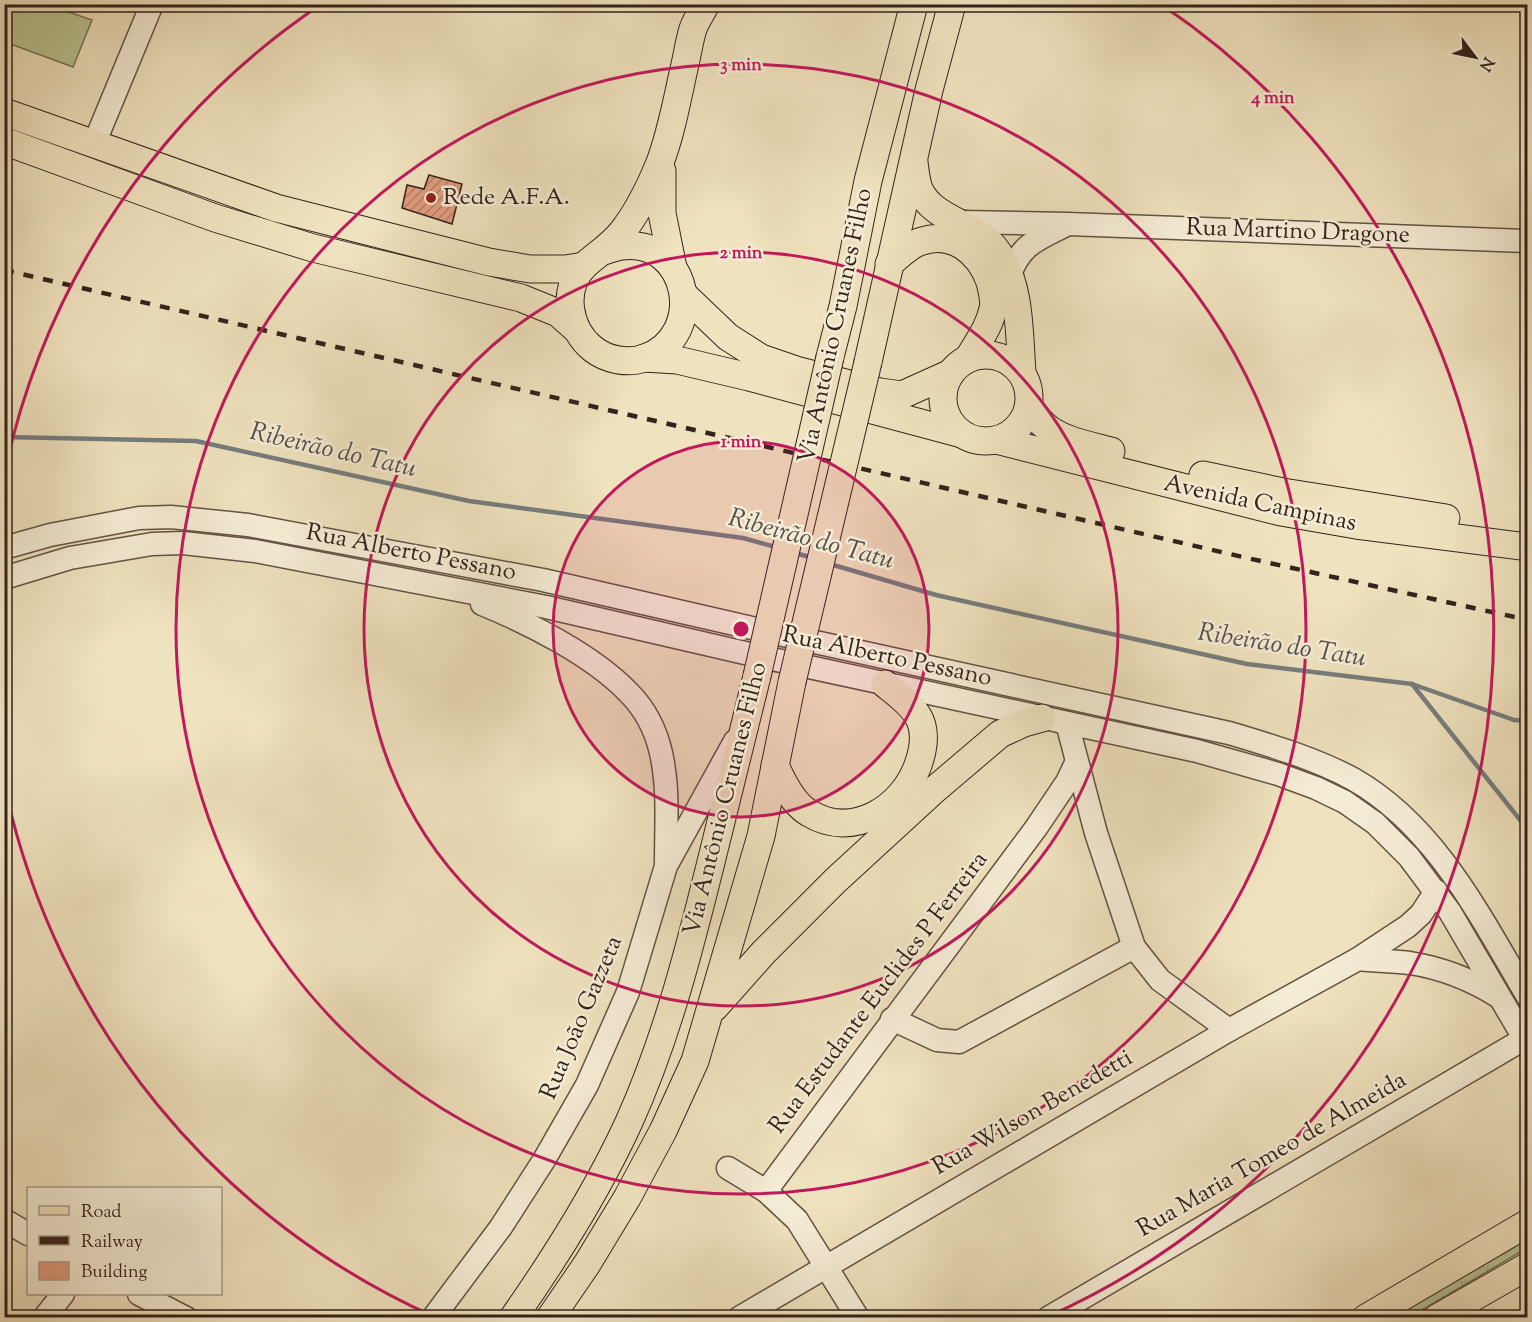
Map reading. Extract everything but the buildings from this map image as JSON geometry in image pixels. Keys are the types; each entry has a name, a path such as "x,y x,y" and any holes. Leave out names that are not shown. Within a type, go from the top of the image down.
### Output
{"main road":[{"path":"644,358 662,349 676,334 684,315 684,295 673,267 662,213 661,188 664,153 693,29 706,4"},
{"name":"Via Antônio Cruanes Filho","path":"550,1317 587,1264 663,1131 695,1061 710,1013 761,836 792,682 868,362 929,90 952,4"},
{"name":"Via Antônio Cruanes Filho","path":"513,1317 558,1253 596,1188 629,1121 656,1055 688,956 757,676 843,306 867,181 890,100 905,12"},
{"path":"4,112 276,208 489,262 530,269 565,269 622,246 641,247 659,255 673,267"},
{"path":"4,141 215,218 313,248 521,298 558,313 591,347 612,359 677,360 962,434 980,441 996,440 1007,436 1025,418 1029,407 1027,382 1022,372 1011,362 997,356 982,354 902,395 880,392 796,370 761,358 728,337 684,295"},
{"path":"576,329 571,314 570,297 575,280 594,258 621,234 648,193 664,153"},
{"name":"Rua Martino Dragone","path":"913,160 919,189 930,206 979,232 997,251 1010,277 1017,306 1022,372"},
{"path":"889,264 917,243 938,238 954,241 969,249 981,262 993,291 993,308 986,328 944,389 944,406 950,422 962,434"},
{"name":"Avenida Campinas","path":"1029,407 1044,425 1078,443 1229,491 1281,512 1356,525 1527,548"},
{"name":"Avenida Campinas","path":"996,440 1229,491 1527,529"},
{"path":"775,765 795,800 809,813 822,819 845,822 868,818 886,809 907,788 915,775 923,742 920,719 885,684"},
{"path":"710,1013 764,952 836,880 933,791 1000,734 1024,723 1054,721"},
{"path":"1366,1317 1527,1223"},
{"path":"1437,1317 1527,1266"}],"street":[{"path":"94,144 152,4"},
{"name":"Rua Martino Dragone","path":"960,222 1527,241"},
{"name":"Rua Martino Dragone","path":"1010,277 1015,260 1022,250 1035,240 1068,224"},
{"name":"Rua Alberto Pessano","path":"4,548 50,535 139,518 180,517 248,525 543,580 1239,736 1299,754 1322,764 1354,780 1390,805 1429,844 1450,871 1527,997"},
{"name":"Rua Alberto Pessano","path":"4,578 70,558 152,544 183,543 255,550 546,607 1231,759 1296,779 1345,802 1375,823 1409,857 1436,891 1526,1042"},
{"path":"440,587 536,628 569,647 629,693 643,710 653,728 661,751 664,770 667,808 666,866"},
{"name":"Rua João Gazzeta","path":"433,1317 507,1217 544,1160 587,1085 628,992 666,866 746,721"},
{"path":"1054,721 1076,763 1096,833 1134,947 1160,980 1229,1030"},
{"name":"Rua Estudante Euclides P Ferreira","path":"766,1191 1036,828 1067,782 1076,763"},
{"name":"Rua Estudante Euclides P Ferreira","path":"1036,828 1074,804 1088,804"},
{"name":"Rua Wilson Benedetti","path":"738,1317 1229,1030 1358,959 1408,926 1421,914 1436,891"},
{"path":"892,1019 937,1040 958,1042 1134,947"},
{"path":"1358,959 1411,963 1429,967 1466,979 1500,998"},
{"name":"Rua Maria Tomeo de Almeida","path":"1048,1317 1526,1042"},
{"path":"728,1168 766,1191 797,1220 858,1317"},
{"path":"4,1220 27,1233"},
{"path":"44,1317 61,1295"},
{"path":"143,1295 186,1317"}],"green space":[{"path":"11,5 48,5 92,20 73,67 5,42 5,20"},
{"path":"1527,1232 1527,1248 1410,1317 1384,1318"}],"waterway":[{"name":"Ribeirão do Tatu","path":"4,437 196,441 469,501 743,538 779,548"},
{"name":"Ribeirão do Tatu","path":"795,553 813,558"},
{"name":"Ribeirão do Tatu","path":"830,564 936,595 1247,664 1412,684 1514,720 1528,721"},
{"path":"1412,684 1528,830"}],"railway":[{"path":"4,270 1247,558 1528,620"}],"place":[{"name":"Rede A.F.A.","path":"431,198"}]}
